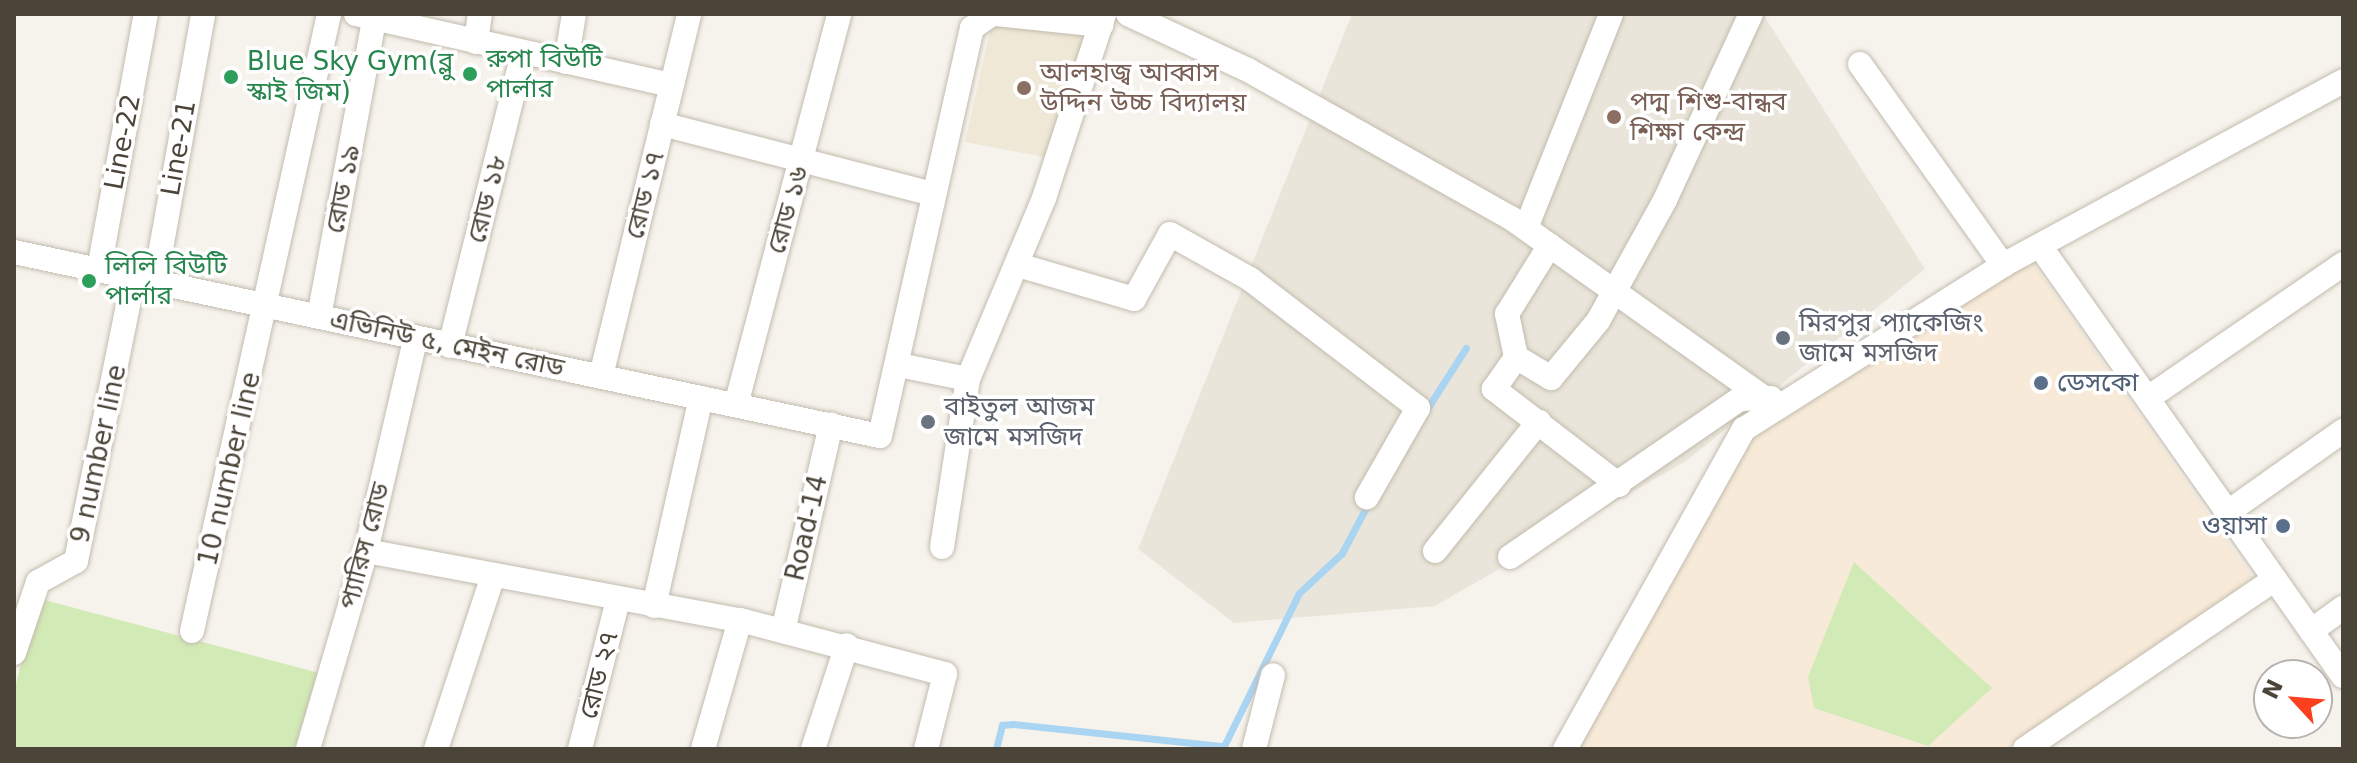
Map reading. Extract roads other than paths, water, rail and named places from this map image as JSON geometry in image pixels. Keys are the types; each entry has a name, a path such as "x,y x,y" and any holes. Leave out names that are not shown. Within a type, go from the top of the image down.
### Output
{"street":[{"name":"Line-22","path":"99,269 146,14"},
{"name":"Line-21","path":"145,279 203,14"},
{"name":"10 number line","path":"192,631 267,306 329,14"},
{"path":"476,42 480,14"},
{"path":"566,62 574,14"},
{"name":"রোড ১৭","path":"601,376 689,14"},
{"name":"রোড ১৬","path":"736,405 839,14"},
{"path":"942,547 968,379 1018,265 1103,20 994,14 972,28 932,194 899,365 968,379"},
{"path":"1128,14 1248,70 1526,228 1772,399"},
{"path":"1526,228 1611,14"},
{"path":"1516,357 1551,378 1617,291 1751,14"},
{"path":"368,16 672,85"},
{"name":"রোড ১৯","path":"319,317 368,16"},
{"name":"রোড ১৮","path":"450,346 523,53"},
{"path":"1860,64 2003,265"},
{"path":"1565,749 1744,429 1772,399 2003,265 2343,81"},
{"path":"662,124 932,194"},
{"path":"1018,265 1134,299 1170,234 1250,279 1418,408 1367,497"},
{"path":"1550,245 1507,314 1516,357 1494,389 1619,485"},
{"path":"2040,246 2151,396 2343,676"},
{"name":"এভিনিউ ৫, মেইন রোড","path":"14,252 415,340 880,436 899,365"},
{"path":"2151,396 2343,264"},
{"name":"9 number line","path":"14,653 38,582 76,561 145,279"},
{"name":"প্যারিস রোড","path":"308,749 366,551 415,340"},
{"path":"654,606 701,398"},
{"path":"1510,557 1740,399 1772,399"},
{"path":"1435,551 1539,421"},
{"name":"Road-14","path":"783,631 831,425"},
{"path":"2228,512 2343,431"},
{"path":"366,551 492,579 740,620 847,645 945,674 926,749"},
{"path":"436,749 492,579"},
{"path":"2025,749 2275,579"},
{"name":"রোড ২৭","path":"580,749 618,600"},
{"path":"2311,631 2343,608"},
{"path":"703,749 740,620"},
{"path":"813,749 847,645"},
{"path":"1254,749 1273,675"}],"waterway":[{"path":"1425,412 1466,348"},
{"path":"996,749 1002,725 1013,724 1224,746 1299,593 1342,553 1370,500"}],"place":[{"name":"রুপা বিউটি পার্লার","path":"470,74"},
{"name":"Blue Sky Gym(ব্লু স্কাই জিম)","path":"231,77"},
{"name":"আলহাজ্ব আব্বাস উদ্দিন উচ্চ বিদ্যালয়","path":"1024,88"},
{"name":"পদ্ম শিশু-বান্ধব শিক্ষা কেন্দ্র","path":"1614,117"},
{"name":"লিলি বিউটি পার্লার","path":"89,281"},
{"name":"মিরপুর প্যাকেজিং জামে মসজিদ","path":"1783,338"},
{"name":"ডেসকো","path":"2041,383"},
{"name":"বাইতুল আজম জামে মসজিদ","path":"928,422"},
{"name":"ওয়াসা","path":"2283,526"}]}
